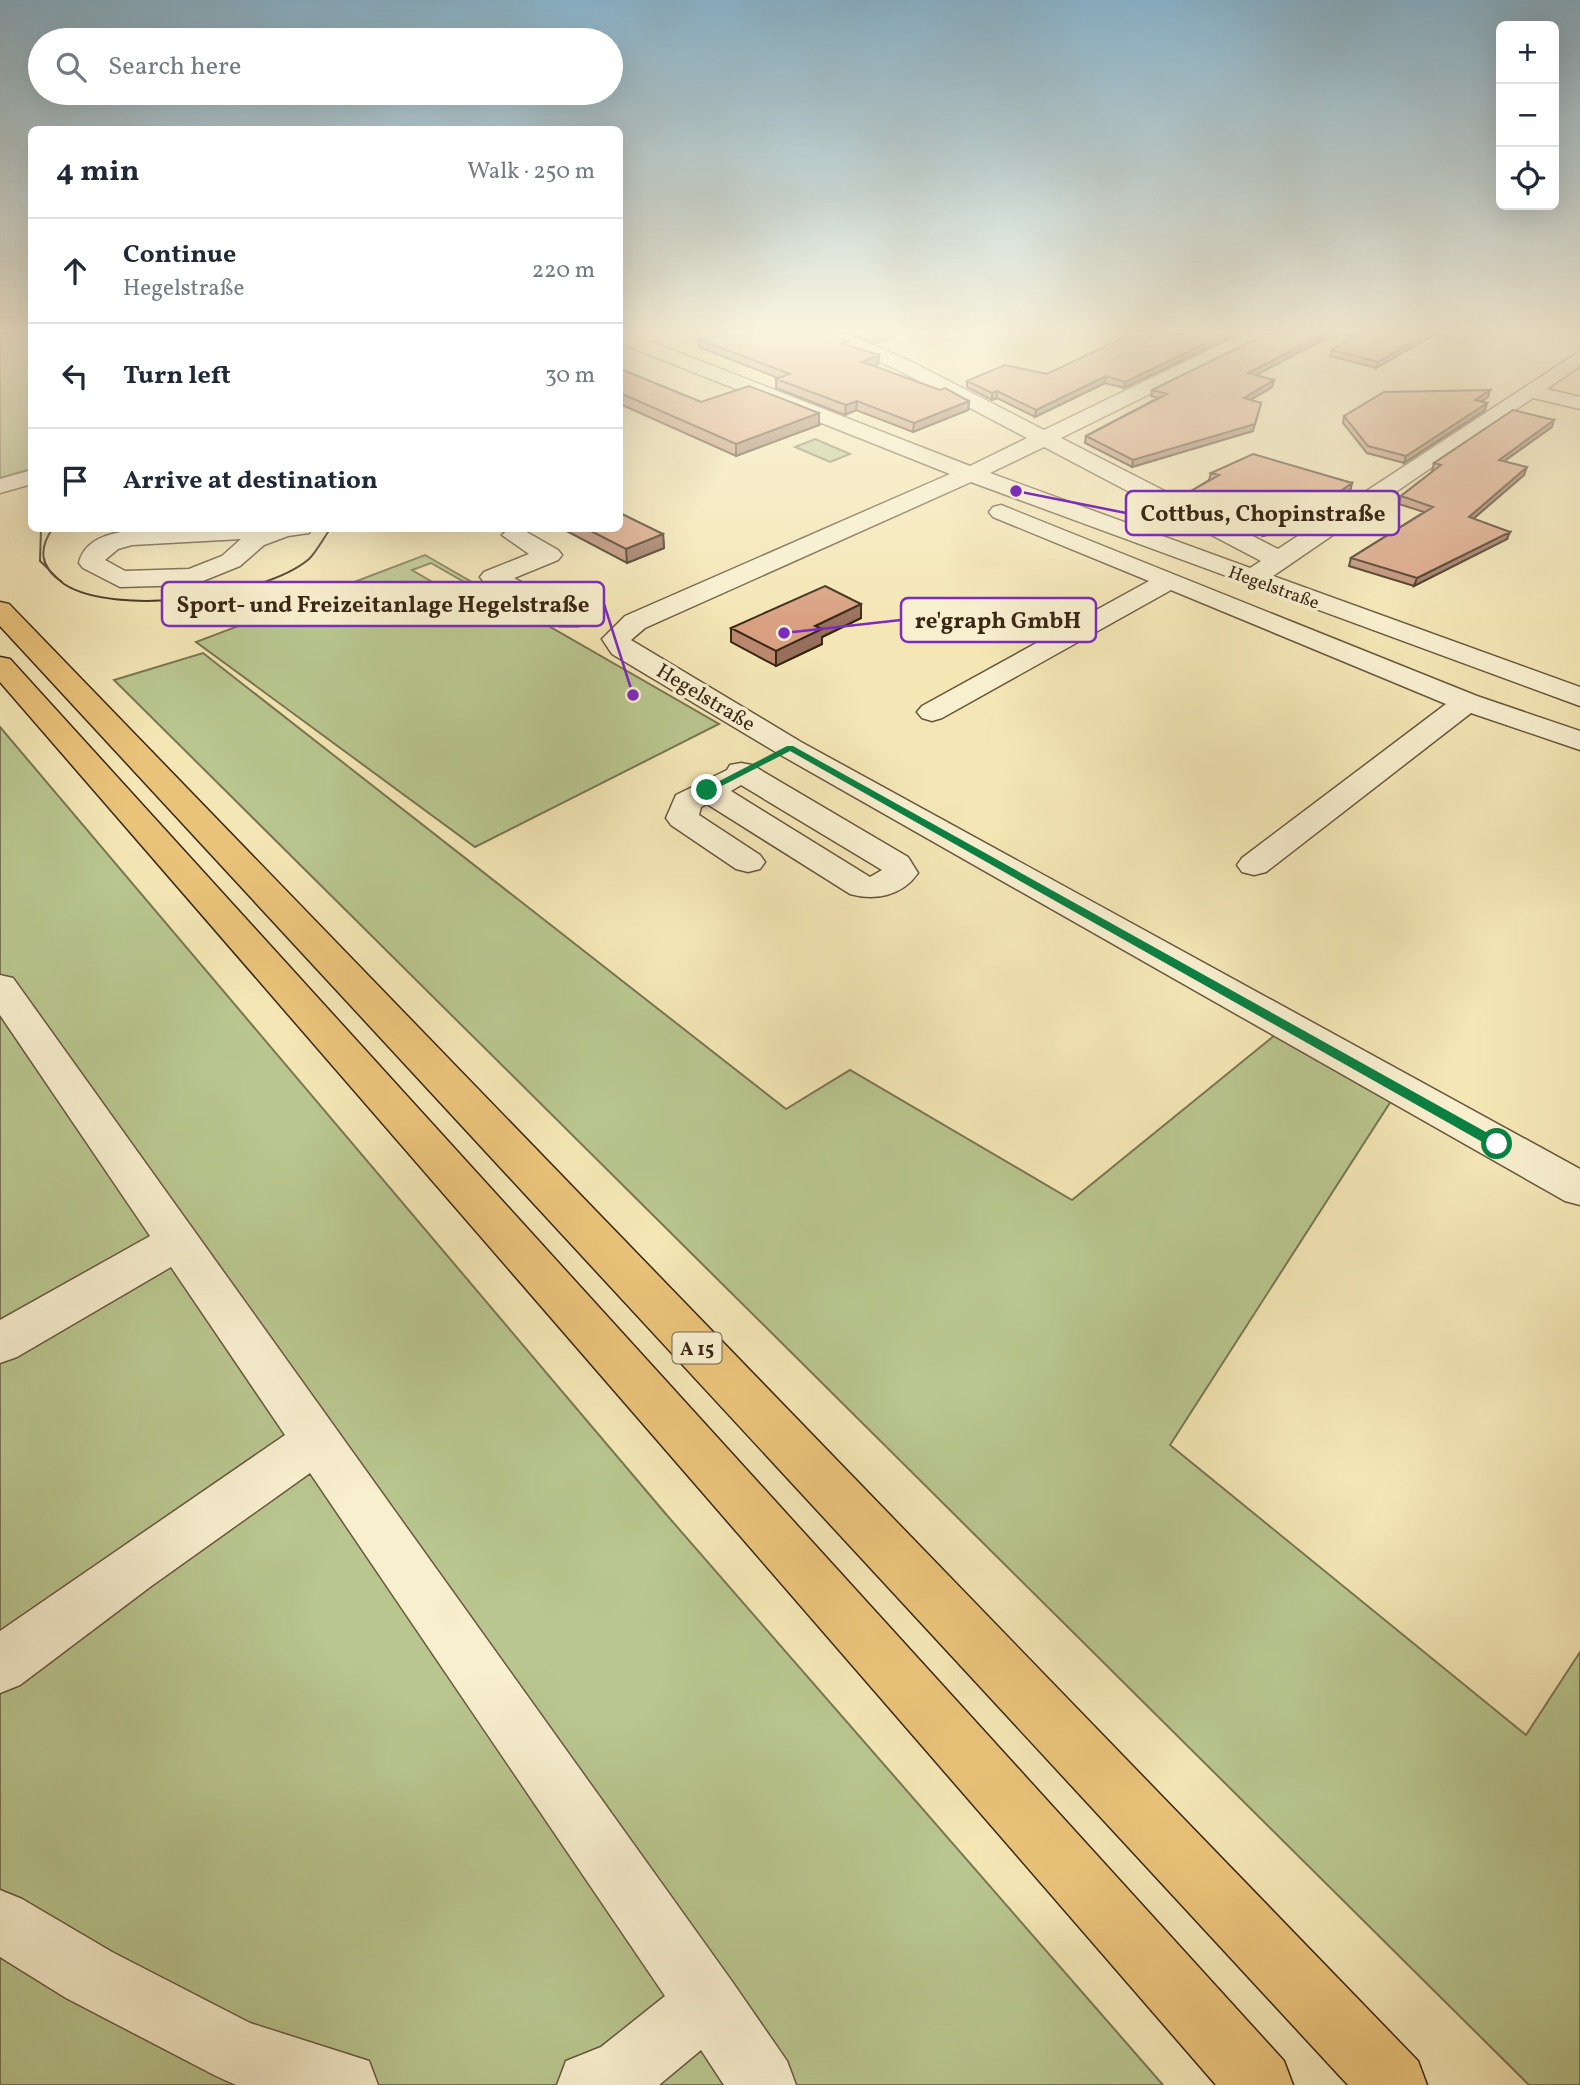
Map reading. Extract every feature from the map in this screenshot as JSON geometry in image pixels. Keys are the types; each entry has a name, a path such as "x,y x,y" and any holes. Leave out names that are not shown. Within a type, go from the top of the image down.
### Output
{"highway":[{"name":"A 15","path":"0,610 1394,2085"},
{"path":"0,665 1260,2085"}],"street":[{"name":"Hegelstraße","path":"842,431 955,480 1251,579 1580,698"},
{"path":"1032,431 1279,560"},
{"name":"Hegelstraße","path":"1059,431 635,622 616,639 622,648 790,748 1580,1189"},
{"path":"1251,579 1471,431"},
{"path":"0,486 28,478"},
{"path":"955,480 1167,582 1467,702 1580,741"},
{"path":"238,532 132,538 110,543 94,553 92,563 120,579 193,577 231,561 255,540 281,532"},
{"path":"514,535 550,555 493,577 569,620"},
{"path":"932,712 1167,582"},
{"path":"1254,865 1467,702"},
{"path":"748,862 682,818 687,802 790,748"},
{"path":"707,790 862,887 877,888 901,873 896,864 741,772"},
{"path":"896,864 949,836"},
{"path":"4,1001 178,1241 763,2085"},
{"path":"0,1343 178,1241"},
{"path":"0,1665 131,1569 315,1442"},
{"path":"0,1921 89,1975 239,2053 345,2085"},
{"path":"590,2085 624,2071 708,2003"}],"green space":[{"path":"0,431 28,431 28,470 0,478"},
{"path":"815,439 850,454 830,462 795,447"},
{"path":"425,555 719,724 475,847 196,642","holes":["431,563 464,582 446,590 412,570"]},
{"path":"203,653 786,1109 850,1070 1072,1200 1275,1035 1391,1101 1170,1445 1526,1735 1580,1652 1580,2085 1529,2085 114,680"},
{"path":"0,727 665,1513 1163,2085 0,2085"}],"building":[{"path":"707,431 770,431 736,444"},
{"path":"1095,431 1230,431 1133,460 1086,436"},
{"path":"1356,431 1444,431 1406,456 1368,446"},
{"path":"1481,431 1538,431 1499,460 1527,467 1469,517 1510,532 1417,578 1351,558 1433,507 1401,496 1441,465 1434,463"},
{"path":"1253,454 1352,483 1305,516 1265,529 1191,491 1219,475 1211,473"},
{"path":"623,514 663,534 626,549 593,532 623,532"},
{"path":"825,586 861,604 815,626 822,629 776,651 731,628"}],"tram line":[{"path":"41,532 40,561 49,569"},
{"path":"49,569 43,550 50,532"},
{"path":"61,581 87,594 117,600 152,601 225,593 287,573 309,559 328,532"},
{"path":"49,569 61,581"},
{"path":"49,569 61,581"}],"place":[{"name":"Cottbus, Chopinstraße","path":"1016,491"},
{"name":"re'graph GmbH","path":"784,633"},
{"name":"Sport- und Freizeitanlage Hegelstraße","path":"633,695"}],"route":[{"path":"707,790 790,748 1497,1144"}]}
